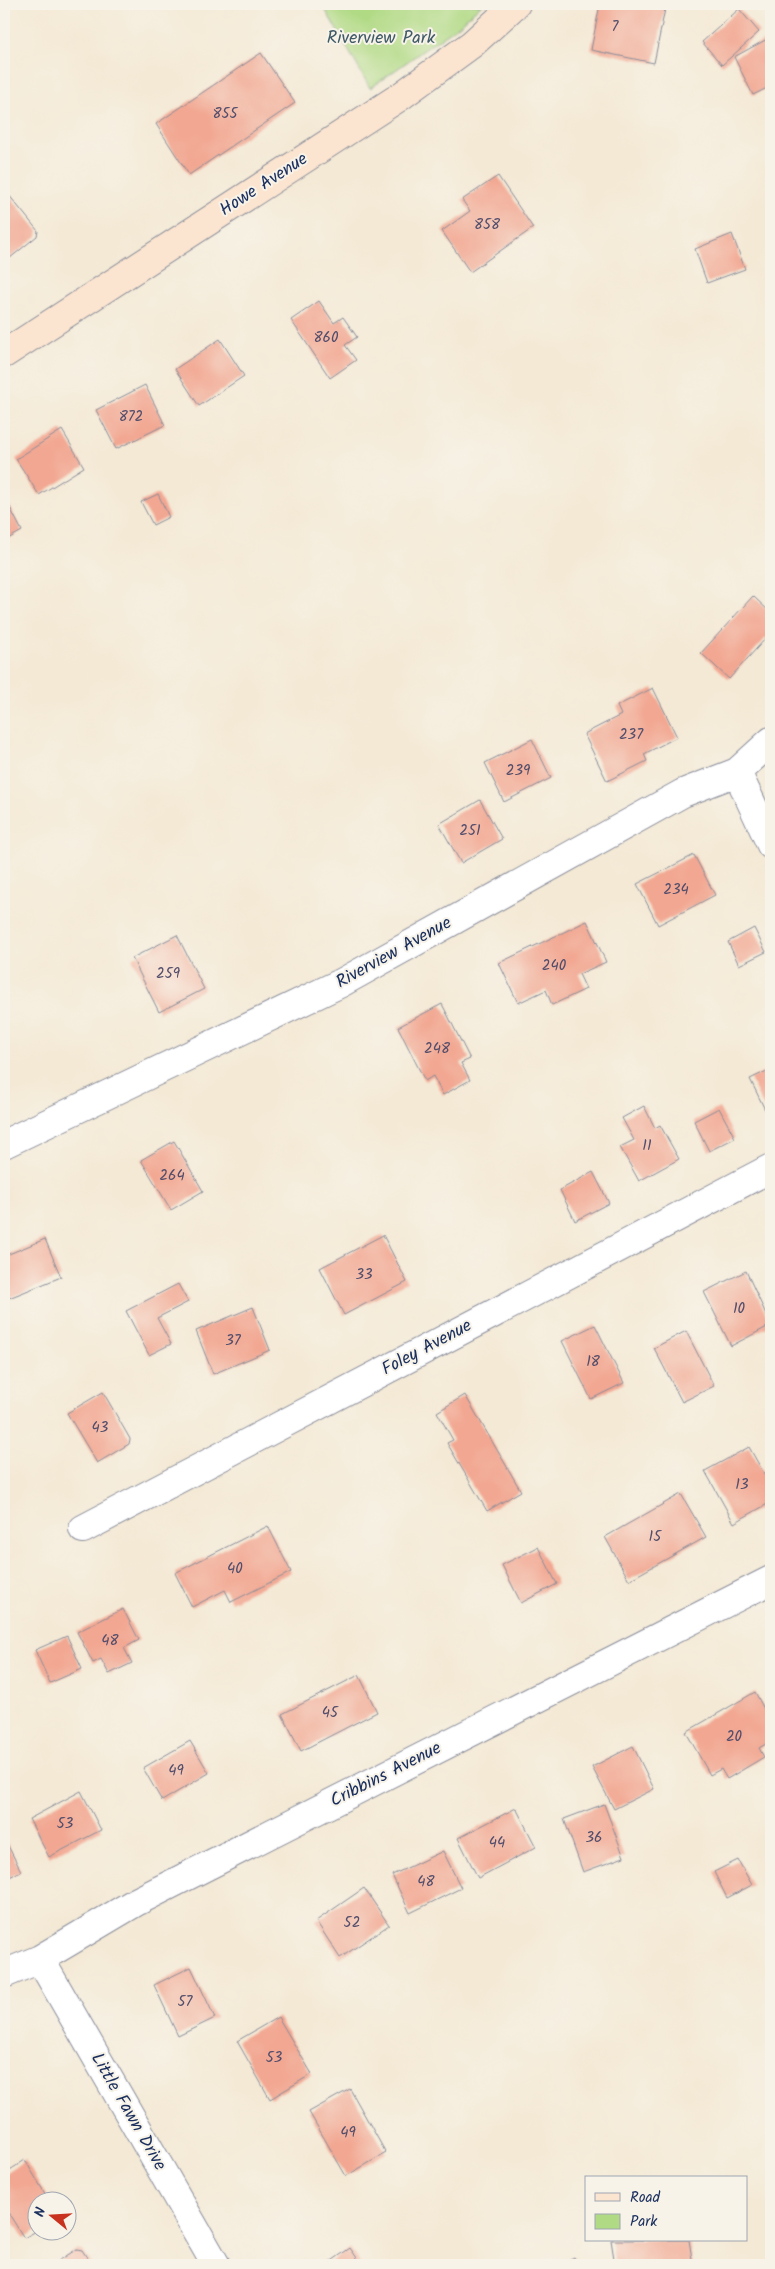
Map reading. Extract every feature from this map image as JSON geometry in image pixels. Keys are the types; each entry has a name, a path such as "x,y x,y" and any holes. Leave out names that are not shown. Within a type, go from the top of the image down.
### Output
{"main road":[{"name":"Howe Avenue","path":"4,354 401,96 472,44 516,4"}],"street":[{"name":"Riverview Avenue","path":"4,1144 341,983 683,793 737,772 771,741"},
{"path":"737,772 771,845"},
{"name":"Foley Avenue","path":"83,1529 771,1168"},
{"name":"Cribbins Avenue","path":"4,1974 40,1959 136,1902 771,1580"},
{"name":"Little Fawn Drive","path":"40,1959 216,2265"}],"green space":[{"name":"Riverview Park","path":"322,4 482,4 458,26 370,88"}],"building":[{"path":"600,4 666,4 654,63 591,50"},
{"path":"739,9 759,32 722,65 702,42"},
{"path":"771,37 771,86 753,95 734,57"},
{"path":"261,53 295,103 189,175 156,124"},
{"path":"498,176 533,228 470,272 442,231 470,211 462,200"},
{"path":"4,189 38,231 37,236 4,263"},
{"path":"732,234 745,269 707,283 695,249"},
{"path":"319,301 334,323 343,317 357,337 345,345 356,360 330,378 291,320"},
{"path":"220,339 244,376 199,406 175,369"},
{"path":"145,385 165,425 116,449 96,410"},
{"path":"62,430 84,467 39,495 16,459"},
{"path":"158,494 169,517 153,525 141,502"},
{"path":"4,496 22,531 4,541"},
{"path":"753,596 771,613 771,643 766,638 729,679 701,653"},
{"path":"653,688 677,737 644,754 647,761 607,781 584,734 621,715 617,706"},
{"path":"532,739 551,778 504,802 485,763"},
{"path":"480,800 502,839 461,863 439,824"},
{"path":"694,855 715,895 658,925 637,884"},
{"path":"587,921 606,962 579,974 586,989 552,1005 546,990 518,1003 499,963"},
{"path":"754,928 766,952 739,965 728,942"},
{"path":"177,935 204,989 159,1012 132,958"},
{"path":"442,1004 470,1059 461,1063 470,1080 443,1095 433,1076 425,1081 398,1027"},
{"path":"771,1069 771,1122 750,1079"},
{"path":"644,1106 655,1128 660,1125 679,1159 639,1181 620,1147 634,1140 622,1118"},
{"path":"719,1108 735,1138 709,1151 694,1121"},
{"path":"174,1141 203,1191 171,1210 141,1160"},
{"path":"593,1172 609,1203 575,1221 560,1190"},
{"path":"383,1235 407,1282 344,1315 320,1268"},
{"path":"45,1239 61,1277 4,1300 4,1256"},
{"path":"746,1271 771,1325 731,1346 704,1292"},
{"path":"178,1284 188,1302 157,1318 171,1344 149,1355 126,1311"},
{"path":"253,1307 270,1350 213,1374 196,1331"},
{"path":"595,1325 624,1383 591,1399 562,1341"},
{"path":"686,1331 714,1386 682,1402 654,1348"},
{"path":"103,1392 130,1439 129,1444 97,1463 67,1413"},
{"path":"465,1395 521,1491 487,1511 447,1443 453,1440 437,1412"},
{"path":"749,1447 771,1486 771,1502 734,1523 705,1471"},
{"path":"681,1494 706,1537 629,1580 605,1537"},
{"path":"268,1526 291,1572 231,1602 225,1590 192,1607 175,1573"},
{"path":"538,1547 557,1584 521,1603 502,1565"},
{"path":"123,1609 139,1640 124,1648 132,1663 109,1674 101,1659 93,1663 77,1632"},
{"path":"67,1636 82,1669 50,1683 35,1650"},
{"path":"359,1675 377,1712 301,1751 282,1714"},
{"path":"755,1692 771,1722 771,1741 759,1748 764,1757 727,1779 721,1769 710,1775 686,1732"},
{"path":"190,1741 209,1773 162,1801 143,1768"},
{"path":"633,1746 654,1789 614,1809 592,1767"},
{"path":"81,1791 101,1830 49,1857 29,1819"},
{"path":"604,1804 624,1857 583,1872 564,1819"},
{"path":"516,1808 536,1847 478,1878 458,1838"},
{"path":"4,1838 21,1871 4,1880"},
{"path":"443,1851 461,1888 410,1913 392,1875"},
{"path":"738,1860 752,1885 727,1898 714,1872"},
{"path":"364,1888 389,1925 340,1958 316,1921"},
{"path":"191,1967 215,2018 178,2036 154,1985"},
{"path":"278,2017 312,2074 270,2099 237,2041"},
{"path":"350,2089 386,2153 346,2176 309,2112"},
{"path":"25,2160 44,2192 28,2192 28,2236 24,2238 4,2206 4,2174"},
{"path":"611,2242 689,2242 693,2265 615,2265"},
{"path":"350,2248 362,2265 326,2265"},
{"path":"77,2249 82,2250 92,2265 52,2265"},
{"path":"574,2257 578,2265 559,2265"}]}
